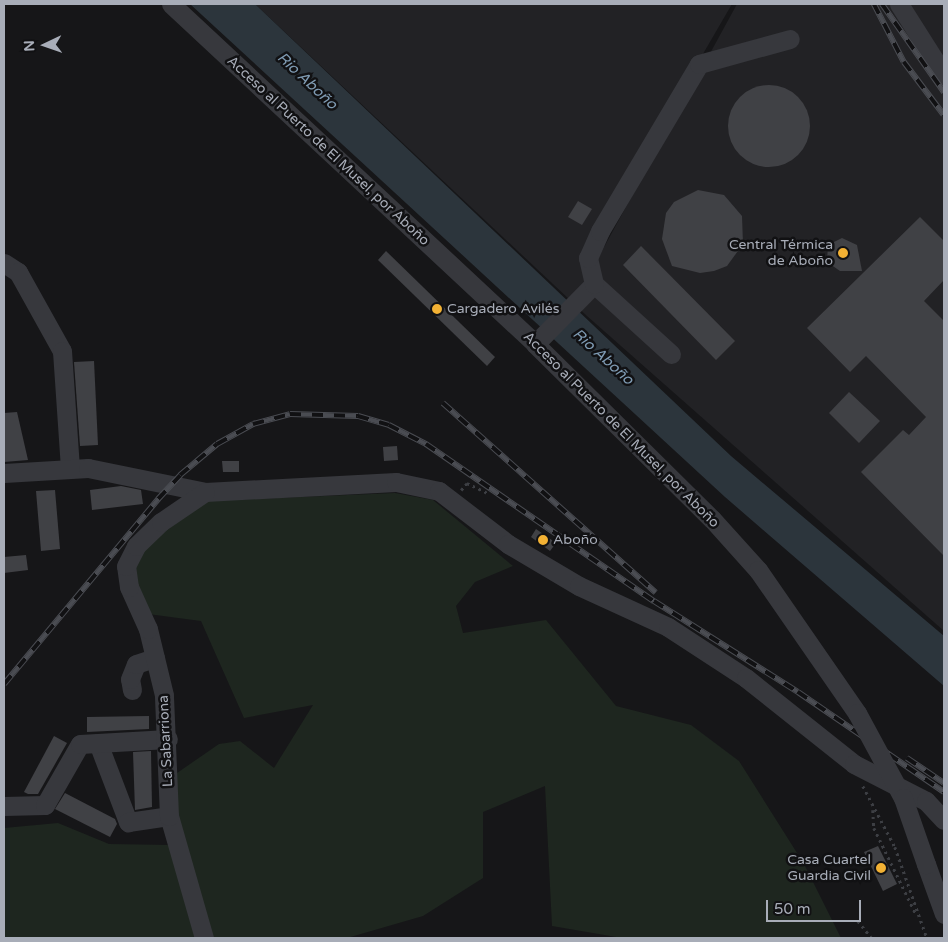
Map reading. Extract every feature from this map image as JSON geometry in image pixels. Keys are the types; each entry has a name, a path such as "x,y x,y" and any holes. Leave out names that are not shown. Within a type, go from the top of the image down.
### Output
{"street":[{"name":"Acceso al Puerto de El Musel, por Aboño","path":"171,4 538,340 712,519 758,570 852,706 903,798 944,914"},
{"path":"899,4 944,75"},
{"path":"670,354 594,284 588,258 600,232 699,64 790,39"},
{"path":"4,263 18,272 62,351 70,469"},
{"path":"538,340 594,284"},
{"path":"4,473 88,468 205,492 396,482 438,491 508,544 579,586 668,627 730,668 854,764 926,800 944,820"},
{"name":"La Sabarriona","path":"204,938 169,816 168,739 164,695 148,629 129,587 126,566 136,546 155,528 205,492"},
{"path":"132,690 130,679 136,664 155,658"},
{"path":"4,806 45,806 80,744 168,739"},
{"path":"98,743 128,822 169,816"}],"path":[{"path":"452,501 467,483 490,494"},
{"path":"854,764 872,808 895,847 907,887 927,938"},
{"path":"872,808 874,828 911,906 920,918"},
{"path":"858,921 872,938"}],"shaded area":[{"name":"Central Térmica de Aboño","path":"255,4 732,4 600,231 591,271 737,4 944,4 944,631 587,316"},
{"path":"395,493 433,500 513,566 475,582 456,606 463,633 546,620 616,706 691,725 739,761 804,864 841,938 622,938 552,926 545,786 483,812 483,878 423,916 347,938 210,938 177,816 177,773 219,744 240,741 274,768 313,705 244,718 201,621 148,614 134,586 132,565 141,550 205,501"},
{"path":"58,823 109,844 171,845 198,938 5,938 4,828"}],"water":[{"name":"Rio Aboño","path":"190,4 255,4 731,456 944,636 944,686 725,497"}],"building":[{"path":"769,85 785,88 798,97 807,110 810,126 807,142 798,155 785,164 769,167 753,164 740,155 731,142 728,126 731,110 740,97 753,88"},
{"path":"698,190 724,195 742,216 743,244 727,266 714,271 700,273 672,266 662,239 666,213 674,202"},
{"path":"578,201 592,209 582,225 568,217"},
{"path":"920,217 944,241 944,280 924,301 944,321 944,556 861,472 903,430 909,435 926,417 866,356 850,372 807,328"},
{"name":"Central Térmica de Aboño","path":"842,238 857,245 862,271 840,271 827,262 828,245"},
{"path":"641,246 735,341 716,360 623,265"},
{"name":"Cargadero Avilés","path":"386,251 495,357 487,366 378,260"},
{"path":"94,361 98,445 80,446 74,362"},
{"path":"849,392 880,421 859,443 829,413"},
{"path":"17,412 28,460 4,462 4,413"},
{"path":"397,446 398,460 384,461 383,447"},
{"path":"222,461 239,461 239,472 223,472"},
{"path":"121,486 141,490 143,504 92,510 90,490"},
{"path":"55,490 60,549 41,551 36,491"},
{"name":"Aboño","path":"536,529 556,543 550,551 531,537"},
{"path":"26,555 28,570 4,573 4,557"},
{"path":"149,716 149,729 87,732 87,717"},
{"path":"54,736 67,743 38,794 28,794 24,792"},
{"path":"151,751 152,807 135,810 133,752"},
{"path":"65,793 115,819 117,824 110,837 55,809"},
{"name":"Casa Cuartel Guardia Civil","path":"878,846 897,884 883,891 864,852"}],"railway":[{"path":"874,4 904,62 944,115"},
{"path":"882,4 944,92"},
{"path":"443,403 656,593"},
{"path":"4,684 158,499 180,475 217,444 253,424 290,414 358,416 389,425 426,444 654,601 798,692 944,792"},
{"path":"907,758 944,783"}],"place":[{"name":"Central Térmica de Aboño","path":"843,253"},
{"name":"Cargadero Avilés","path":"437,309"},
{"name":"Aboño","path":"543,540"},
{"name":"Casa Cuartel Guardia Civil","path":"881,868"}]}
